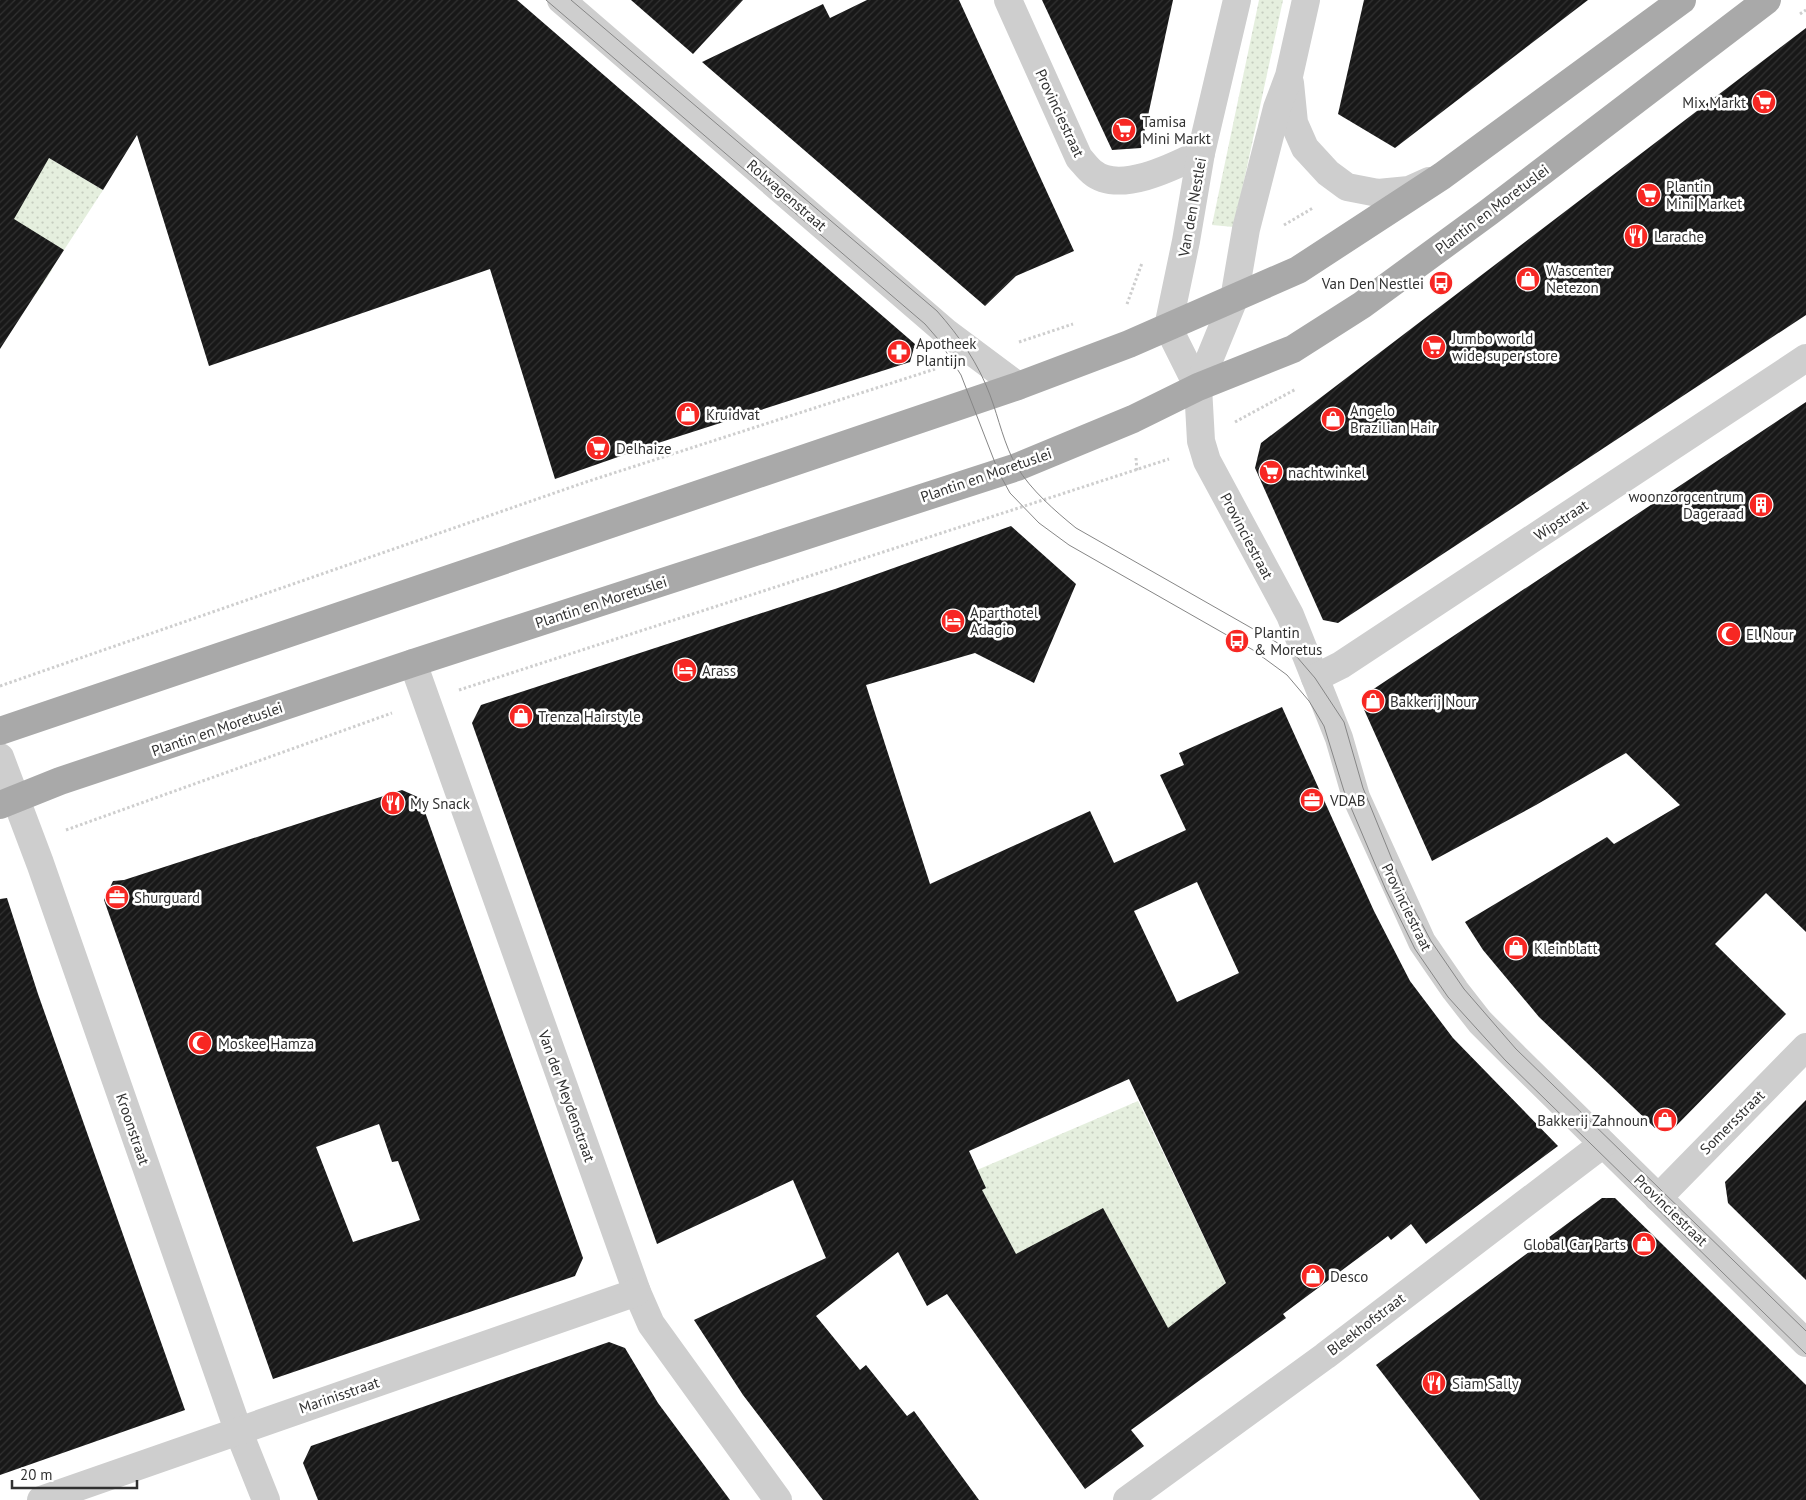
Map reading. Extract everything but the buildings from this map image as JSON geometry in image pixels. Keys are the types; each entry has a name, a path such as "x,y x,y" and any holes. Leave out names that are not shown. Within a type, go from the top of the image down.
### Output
{"main road":[{"path":"0,731 1018,386 1234,299 1298,270 1442,176 1682,0"},
{"name":"Plantin en Moretuslei","path":"7,802 60,781 413,663 1008,470 1133,419 1198,387 1293,349 1362,305 1489,212 1767,0"}],"street":[{"name":"Rolwagenstraat","path":"561,0 947,333 1018,386"},
{"name":"Provinciestraat","path":"1008,0 1079,158 1093,173 1111,181 1125,182 1171,168 1201,152"},
{"name":"Van den Nestlei","path":"1168,327 1201,152 1237,0"},
{"path":"1198,387 1234,299 1246,229 1277,108 1289,76 1306,0"},
{"path":"1289,76 1294,123 1305,148 1328,173 1347,187 1378,193 1409,190 1442,176"},
{"path":"1168,327 1198,387"},
{"name":"Wipstraat","path":"1315,678 1342,665 1806,358"},
{"name":"Provinciestraat","path":"1198,387 1201,441 1207,462 1290,616 1339,738 1356,797 1422,942 1480,1022 1806,1343"},
{"name":"Van der Meydenstraat","path":"413,663 637,1292 651,1324 778,1500"},
{"name":"Kroonstraat","path":"0,758 7,802 40,863 238,1430 266,1500"},
{"name":"Somersstraat","path":"1658,1198 1806,1046"},
{"name":"Bleekhofstraat","path":"1127,1500 1325,1356 1603,1144"},
{"name":"Marinisstraat","path":"41,1500 637,1292"}],"path":[{"path":"1243,247 1347,187"},
{"path":"1127,306 1177,280"},
{"path":"0,686 586,482 979,356 1081,321"}],"green space":[{"path":"1259,0 1283,0 1234,227 1212,225"},
{"path":"49,158 103,190 64,250 35,233 23,252 52,270 36,294 0,273 0,207"},
{"path":"1138,1101 1226,1283 1203,1301 1220,1326 1183,1354 1136,1280 1140,1277 1124,1247 1015,1255 981,1190 977,1170"}],"tram line":[{"path":"546,0 925,324 938,339 961,375 999,473 1010,493 1039,523 1069,545 1253,650 1287,675 1309,701 1324,726 1344,791 1386,890 1415,949 1448,997 1505,1060 1806,1354"},
{"path":"571,0 937,311 961,341 980,372 1017,467 1029,484 1052,507 1076,528 1276,642 1297,657 1315,678 1344,722 1363,788 1406,894 1431,941 1464,989 1516,1049 1806,1331"}],"place":[{"name":"Mix Markt","path":"1764,102"},
{"name":"Tamisa Mini Markt","path":"1124,130"},
{"name":"Plantin Mini Market","path":"1649,195"},
{"name":"Larache","path":"1636,236"},
{"name":"Wascenter Netezon","path":"1528,279"},
{"name":"Van Den Nestlei","path":"1441,283"},
{"name":"Jumbo world wide super store","path":"1434,347"},
{"name":"Apotheek Plantijn","path":"899,352"},
{"name":"Kruidvat","path":"688,414"},
{"name":"Angelo Brazilian Hair","path":"1333,419"},
{"name":"Delhaize","path":"598,448"},
{"name":"nachtwinkel","path":"1271,472"},
{"name":"woonzorgcentrum Dageraad","path":"1761,505"},
{"name":"Aparthotel Adagio","path":"953,621"},
{"name":"El Nour","path":"1729,634"},
{"name":"Plantin & Moretus","path":"1237,641"},
{"name":"Arass","path":"685,670"},
{"name":"Bakkerij Nour","path":"1373,701"},
{"name":"Trenza Hairstyle","path":"521,716"},
{"name":"VDAB","path":"1312,800"},
{"name":"My Snack","path":"393,803"},
{"name":"Shurguard","path":"117,897"},
{"name":"Kleinblatt","path":"1516,948"},
{"name":"Moskee Hamza","path":"200,1043"},
{"name":"Bakkerij Zahnoun","path":"1665,1120"},
{"name":"Global Car Parts","path":"1644,1244"},
{"name":"Desco","path":"1313,1276"},
{"name":"Siam Sally","path":"1434,1383"}]}
